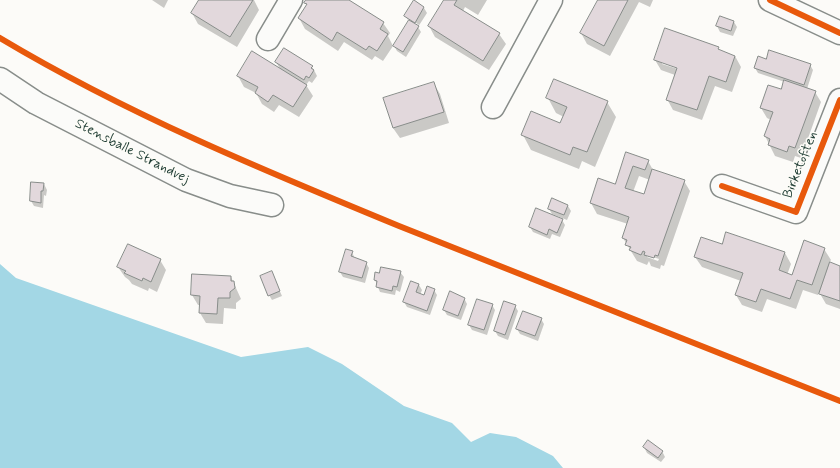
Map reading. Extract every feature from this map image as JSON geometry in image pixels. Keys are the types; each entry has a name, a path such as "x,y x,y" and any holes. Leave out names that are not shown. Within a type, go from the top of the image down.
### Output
{"street":[{"path":"268,40 291,0"},
{"path":"493,107 550,0"},
{"path":"770,0 840,32"},
{"name":"Stensballe Strandvej","path":"0,79 36,103 186,180 230,196 272,205"},
{"name":"Birketoften","path":"722,186 796,212 840,100"}],"water":[{"path":"0,264 16,278 241,357 308,347 342,364 404,406 452,423 471,442 490,433 516,437 553,456 563,468 0,468"}],"building":[{"path":"199,0 253,0 230,37 191,13"},
{"path":"306,0 349,0 384,22 380,29 388,34 377,51 369,46 366,50 337,32 332,41 298,18 307,4 304,3"},
{"path":"414,0 424,7 415,23 404,16"},
{"path":"444,0 457,0 454,5 500,33 483,61 428,26"},
{"path":"598,0 628,0 604,46 580,33"},
{"path":"720,16 734,21 731,31 716,26"},
{"path":"409,20 419,26 403,52 393,46"},
{"path":"665,28 719,47 718,49 735,56 726,82 709,76 697,110 666,100 677,68 654,60"},
{"path":"284,48 313,66 311,68 314,70 309,78 306,76 304,80 275,62"},
{"path":"769,50 811,64 804,85 754,68 758,56 766,59"},
{"path":"252,51 307,85 293,107 273,95 268,102 255,93 258,87 237,76"},
{"path":"554,79 608,101 587,152 573,147 570,155 521,135 531,111 560,123 567,107 546,98"},
{"path":"784,80 816,91 795,148 789,146 787,152 768,145 770,139 764,136 773,112 760,108 768,85 781,89"},
{"path":"434,82 444,112 393,128 383,98"},
{"path":"626,152 649,160 645,170 633,166 625,188 644,194 652,169 685,180 658,256 655,255 654,258 644,255 645,252 643,251 641,255 629,250 631,247 625,245 627,240 622,238 629,217 590,203 598,178 615,184"},
{"path":"31,182 44,183 43,191 41,191 41,203 30,201"},
{"path":"552,198 568,205 564,215 548,209"},
{"path":"536,208 563,219 557,233 549,229 547,235 529,227"},
{"path":"726,232 785,252 779,270 792,275 804,240 825,248 812,285 797,280 790,299 761,289 756,302 735,295 743,273 694,257 701,237 722,244"},
{"path":"128,244 161,259 151,282 143,278 142,281 124,273 126,271 117,267"},
{"path":"346,249 353,251 351,256 367,262 362,278 339,272"},
{"path":"830,262 840,266 840,301 819,294"},
{"path":"381,267 401,271 397,287 393,286 392,291 376,287 377,281 374,280 375,272 379,273"},
{"path":"272,271 280,291 268,296 260,276"},
{"path":"192,274 231,276 231,281 234,281 235,288 230,292 230,298 218,298 217,314 199,313 200,296 191,295"},
{"path":"411,281 419,284 416,292 424,295 427,286 435,289 427,311 403,302"},
{"path":"450,291 465,298 458,316 443,310"},
{"path":"477,299 493,304 484,330 468,325"},
{"path":"504,301 516,305 505,335 494,331"},
{"path":"523,311 542,318 535,336 516,329"},
{"path":"648,440 663,451 658,458 643,447"}],"cycle path":[{"path":"770,0 840,33"},
{"path":"0,38 97,92 196,140 246,162 399,226 840,401"},
{"path":"722,186 796,212 840,100"}]}
